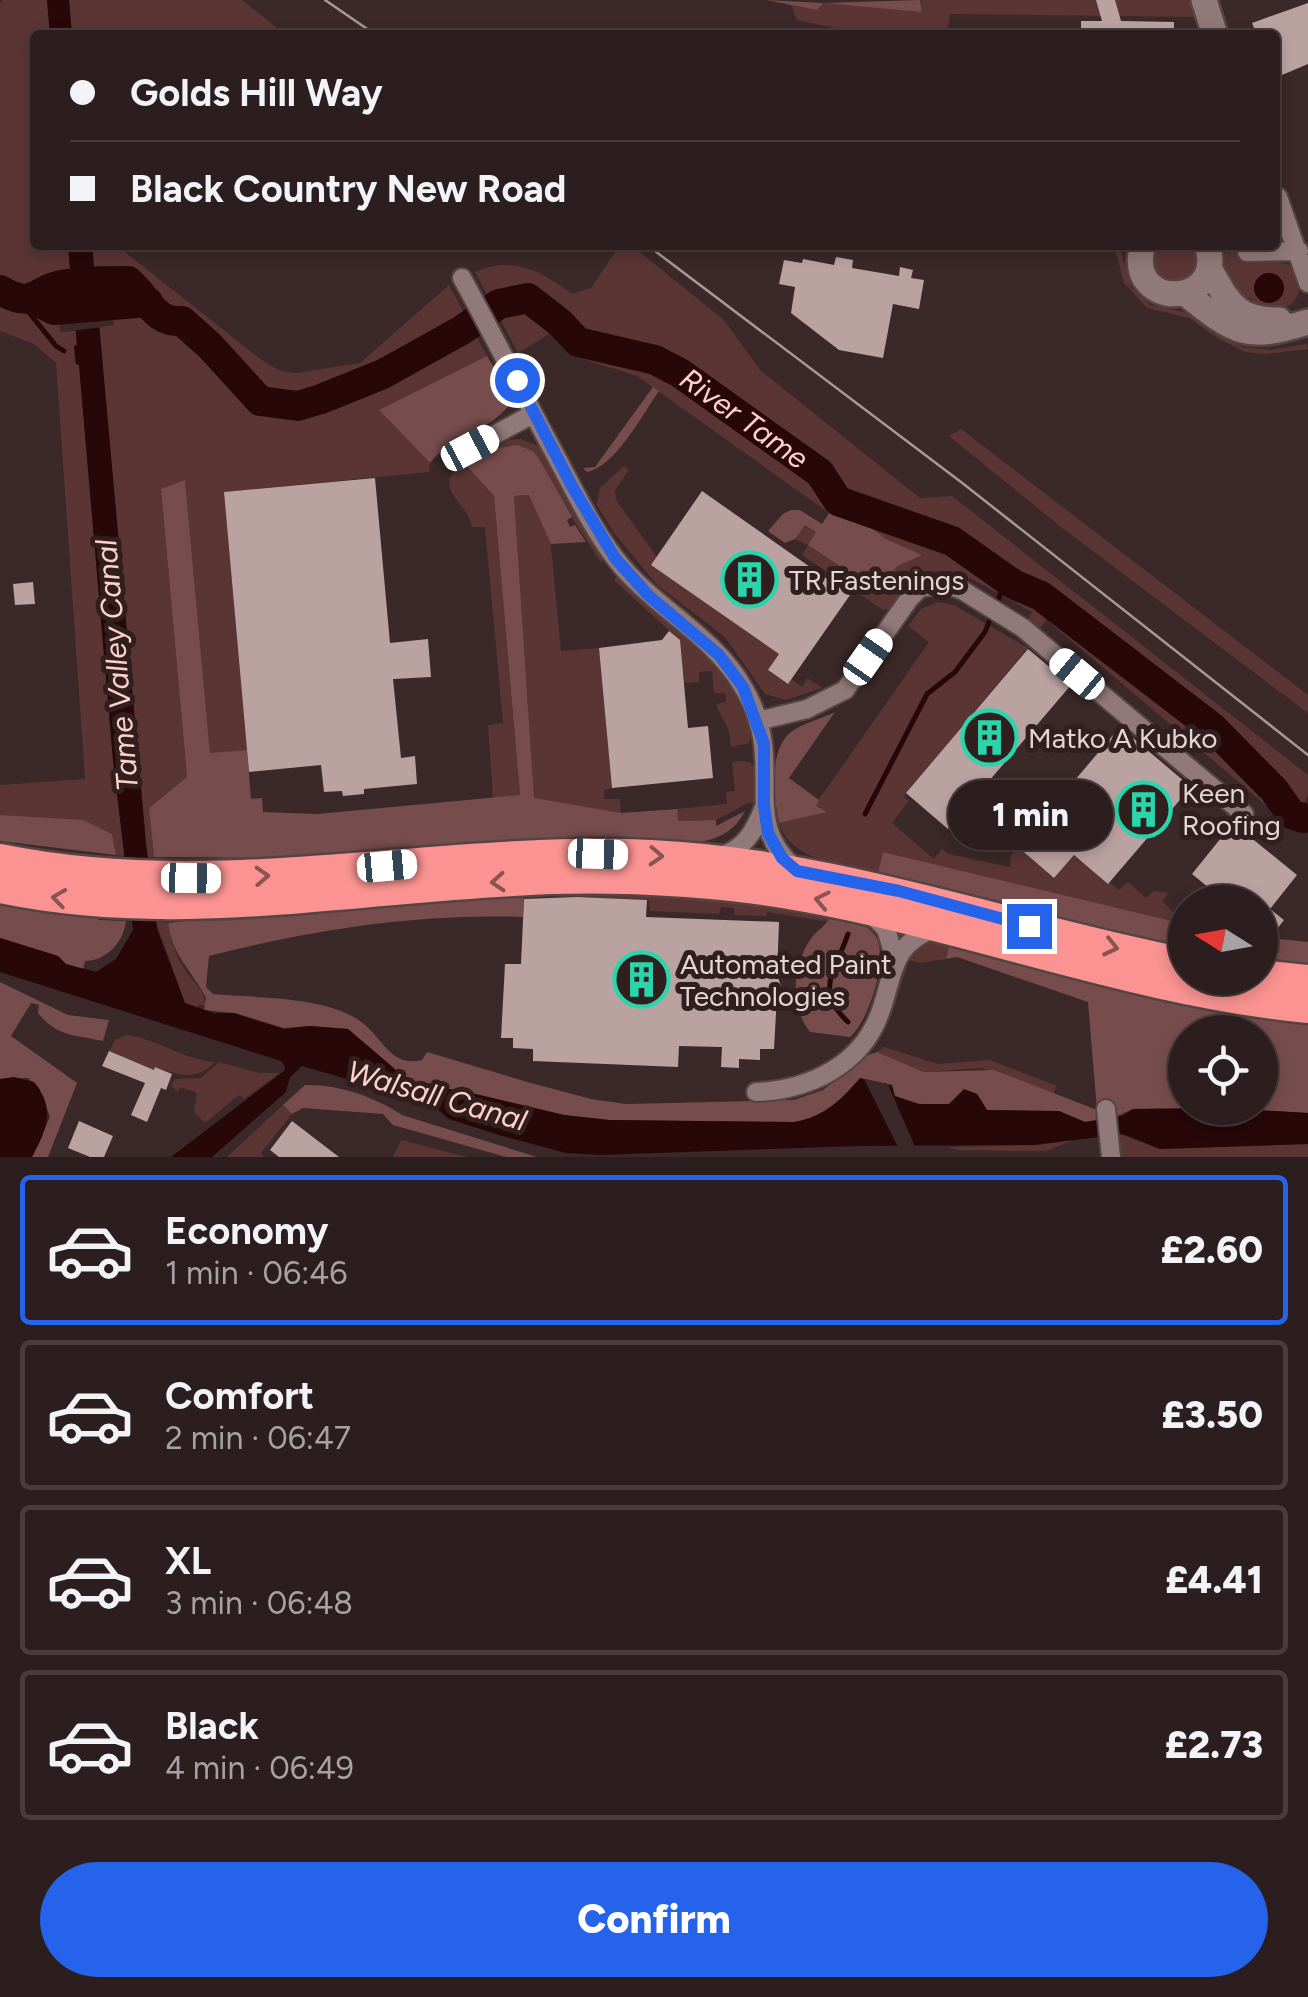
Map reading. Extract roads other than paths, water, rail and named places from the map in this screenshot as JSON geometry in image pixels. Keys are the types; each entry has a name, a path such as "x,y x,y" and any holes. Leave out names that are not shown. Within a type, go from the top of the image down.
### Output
{"highway":[{"path":"166,891 263,876 540,855 706,859 797,871 899,891 1166,968 1214,996 1308,1008"},
{"path":"0,859 74,873 117,890"},
{"path":"0,888 66,900 117,890 166,891 245,904 509,881 690,882 757,889 1166,968"},
{"path":"1278,978 1308,980"}],"street":[{"path":"1204,0 1213,30"},
{"path":"1280,202 1302,253 1308,283"},
{"path":"1142,250 1140,265 1150,284 1164,293 1185,294 1240,332 1272,333 1308,321"},
{"path":"1185,294 1202,282 1208,251"},
{"path":"1208,251 1230,305 1268,320 1308,321"},
{"path":"1247,252 1302,253"},
{"path":"462,278 615,558 649,596 719,655 743,687 764,744 764,806 772,844 797,871"},
{"path":"470,448 533,414"},
{"path":"758,721 808,709 846,690 908,599 920,588 942,584 962,590 1024,628 1244,814"},
{"path":"706,859 738,848 757,826 764,806"},
{"path":"864,909 886,929 895,959"},
{"path":"756,1092 801,1086 822,1077 851,1056 879,1014 895,959 916,938 940,927"},
{"path":"1106,1110 1111,1156"}],"water":[{"path":"47,0 69,0 72,30 50,30"},
{"path":"68,250 92,250 146,843 157,929 185,1003 284,1029 348,1029 417,1088 463,1091 564,1115 609,1120 794,1122 831,1106 860,1078 892,1085 895,1096 919,1104 949,1104 964,1089 977,1094 987,1110 1059,1111 1085,1122 1122,1116 1133,1109 1168,1109 1168,1125 1278,1125 1278,1111 1308,1113 1308,1144 1160,1149 1123,1134 1035,1145 566,1153 449,1119 430,1103 302,1066 290,1077 286,1092 212,1157 171,1157 284,1071 281,1061 0,972 0,938 96,972 116,959 133,930 113,760 79,365 74,346 77,345"},
{"path":"1269,273 1280,277 1284,288 1280,299 1269,303 1258,299 1254,288 1258,277"},
{"path":"14,1077 34,1082 45,1101 45,1128 32,1157 0,1157 0,1079"}],"waterway":[{"name":"River Tame","path":"0,290 27,299 61,285 128,281 157,313 172,321 182,321 210,346 260,401 298,406 383,374 462,330 499,304 528,298 578,342 655,360 680,373 820,473 838,501 952,541 1013,584 1041,596 1213,728 1274,790 1291,814 1303,818"},
{"name":"River Tame","path":"31,298 54,310 148,302"},
{"path":"18,299 64,351"},
{"path":"865,814 927,694 955,672 985,632 1000,595 1002,573"},
{"path":"848,934 830,980 832,1000 848,1022"}],"tram line":[{"path":"325,0 369,30"},
{"path":"654,250 961,482 1308,755"}],"place":[{"name":"TR Fastenings","path":"750,580"},
{"name":"Matko A Kubko","path":"989,738"},
{"name":"Keen Roofing","path":"1143,809"},
{"name":"Automated Paint Technologies","path":"641,980"}],"water label":[{"name":"Tame Valley Canal","path":"117,665"},
{"name":"Walsall Canal","path":"437,1096"}]}
